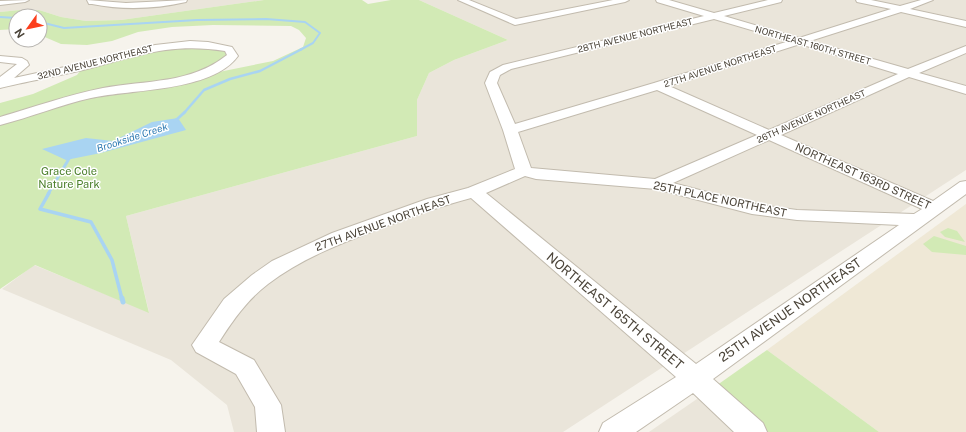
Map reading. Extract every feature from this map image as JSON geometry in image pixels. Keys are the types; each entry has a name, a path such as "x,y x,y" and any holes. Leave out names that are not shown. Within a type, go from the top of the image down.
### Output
{"street":[{"path":"0,3 25,0"},
{"path":"91,0 92,2 117,6 145,5 183,0"},
{"path":"464,1 476,0"},
{"path":"464,1 515,22 625,0"},
{"name":"NORTHEAST 160TH STREET","path":"660,0 966,90"},
{"name":"28TH AVENUE NORTHEAST","path":"510,130 491,83 493,76 498,71 507,67 778,0"},
{"path":"860,0 966,24"},
{"name":"27TH AVENUE NORTHEAST","path":"510,130 658,86 929,0"},
{"name":"32ND AVENUE NORTHEAST","path":"0,83 84,66 138,51 164,46 191,43 205,44 228,50 233,56 224,66 201,75 152,86 104,92 40,109 0,122"},
{"name":"26TH AVENUE NORTHEAST","path":"657,184 966,49"},
{"path":"0,58 22,61 23,65 0,83"},
{"name":"NORTHEAST 163RD STREET","path":"658,86 935,208"},
{"path":"510,130 524,171"},
{"name":"27TH AVENUE NORTHEAST","path":"271,432 268,405 245,367 204,345 232,305 259,280 279,266 339,238 433,203 474,192 524,171"},
{"name":"25TH PLACE NORTHEAST","path":"524,171 536,174 657,184 746,207 776,213 819,217 917,220"},
{"name":"25TH AVENUE NORTHEAST","path":"613,432 695,378 966,186"},
{"name":"NORTHEAST 165TH STREET","path":"474,192 695,378 753,432"}],"shaded area":[{"path":"0,0 264,0 121,20 86,21 61,17 48,13 48,8 8,8 8,11 0,12"},
{"path":"419,0 966,0 966,170 563,432 234,432 227,405 171,360 2,289 34,265 149,312 126,216 417,136 417,100 429,73 454,60 508,40"},
{"path":"966,204 966,432 879,432 767,350"},
{"path":"713,388 764,432 649,432"}],"green space":[{"name":"Grace Cole Nature Park","path":"264,0 362,0 368,4 391,0 419,0 508,40 454,60 429,73 417,100 417,136 126,216 149,313 35,265 0,289 0,103 33,94 77,75 84,66 165,46 228,49 233,56 204,75 273,61 303,47 306,38 299,30 291,26 213,25 172,27 138,32 112,41 87,45 61,44 48,38 48,13 61,17 86,21 121,20"},
{"name":"Grace Cole Nature Park","path":"8,11 8,30 0,30 0,12"},
{"path":"948,228 957,231 965,242 945,237 940,232"},
{"path":"934,236 966,246 966,255 932,252 923,244"},
{"path":"767,350 879,432 762,432 713,388"}],"water":[{"path":"178,118 186,130 101,153 66,160 42,149 86,138 113,141 152,122"}],"waterway":[{"name":"Brookside Creek","path":"0,17 8,18"},
{"name":"Brookside Creek","path":"48,24 64,28 197,20 266,19 305,22 320,33 313,43 300,50"},
{"name":"Brookside Creek","path":"184,113 204,90 230,79 260,71 302,49"},
{"name":"Brookside Creek","path":"175,121 184,113"},
{"name":"Brookside Creek","path":"48,194 70,157"},
{"name":"Brookside Creek","path":"49,193 40,209 91,222 112,260 122,299"},
{"name":"Brookside Creek","path":"122,298 123,302"}]}
